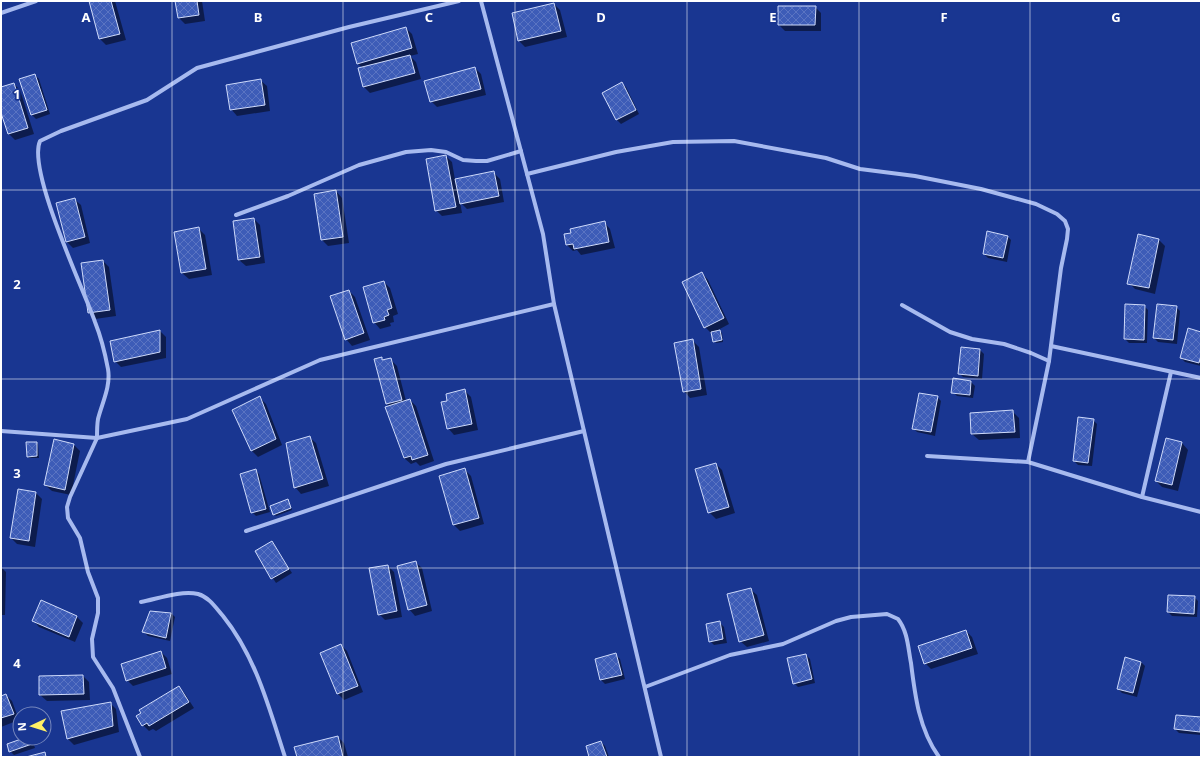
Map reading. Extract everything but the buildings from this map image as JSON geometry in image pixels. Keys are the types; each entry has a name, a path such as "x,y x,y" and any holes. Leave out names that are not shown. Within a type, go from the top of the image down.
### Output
{"street":[{"path":"1,13 36,1"},
{"path":"140,757 113,688 93,657 92,639 98,613 98,598 88,572 80,538 68,518 67,507 70,497 97,438 98,420 106,398 108,371 96,323 45,191 38,155 40,141 61,131 147,100 197,68 349,27 459,1"},
{"path":"481,1 543,234 554,304 661,757"},
{"path":"527,174 616,152 673,142 734,141 826,158 860,169 915,176 981,189 1036,204 1057,214 1065,221 1068,229 1049,361 1028,462"},
{"path":"236,215 288,196 359,165 406,152 430,150 446,152 463,160 487,161 521,151"},
{"path":"1,431 97,438 187,419 320,360 554,304"},
{"path":"902,305 950,332 972,339 1004,344 1049,361"},
{"path":"1051,346 1201,378"},
{"path":"1142,497 1171,372"},
{"path":"246,531 446,464 584,431"},
{"path":"927,456 1028,462 1142,497 1201,512"},
{"path":"141,602 181,594 198,594 212,603 234,630 259,677 285,757"},
{"path":"645,687 730,655 782,644 836,621 887,614 898,619 906,636 917,704 930,745 939,757"}]}
